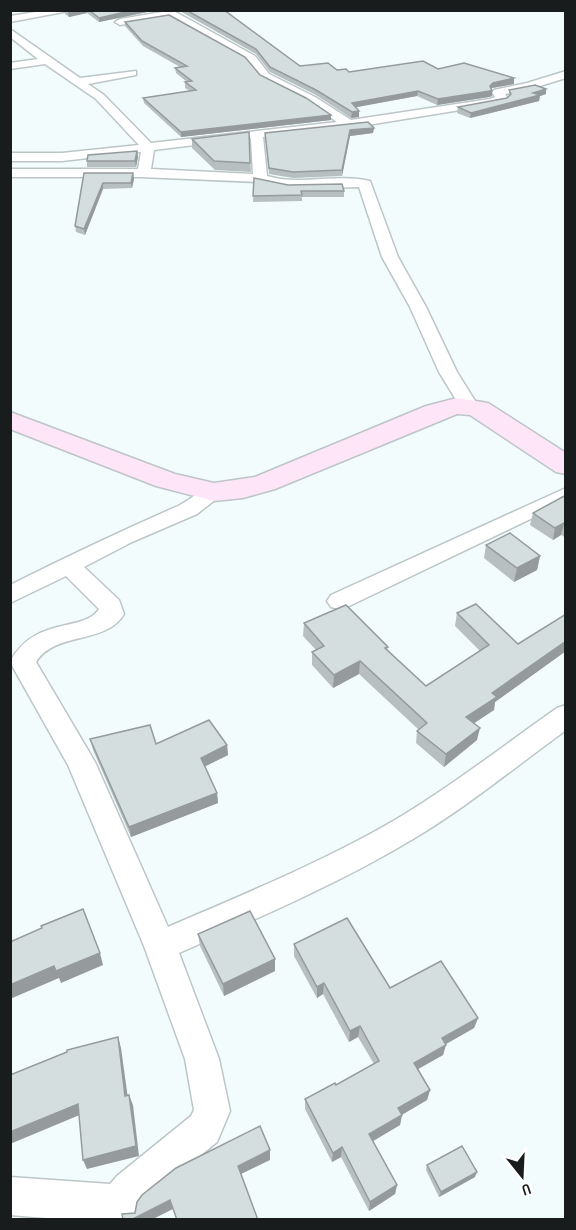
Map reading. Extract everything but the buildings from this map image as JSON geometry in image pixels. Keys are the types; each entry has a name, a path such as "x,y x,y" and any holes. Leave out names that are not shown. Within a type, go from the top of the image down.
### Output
{"street":[{"path":"11,18 70,10"},
{"path":"120,22 167,12 251,58 265,76 311,99 349,124"},
{"path":"10,32 47,61 100,97 148,147 147,165 144,172 140,173"},
{"path":"10,66 47,61"},
{"path":"79,82 132,73"},
{"path":"10,157 77,157 349,124 500,100 502,98 498,92 530,86 566,74"},
{"path":"257,134 260,178"},
{"path":"10,173 140,173 260,178 273,183 295,186 365,184 390,257 418,307 448,372 468,404"},
{"path":"10,420 166,480 213,492 243,489 265,483 435,412 468,404 479,408 566,466"},
{"path":"10,595 68,565 189,509 213,492"},
{"path":"339,601 566,494"},
{"path":"10,1196 119,1212 130,1189 204,1129 212,1110 202,1059 160,946 81,762 23,662 28,651 46,639 104,621 112,614 111,606 68,565"},
{"path":"160,946 317,877 382,842 438,808 566,715"}]}
